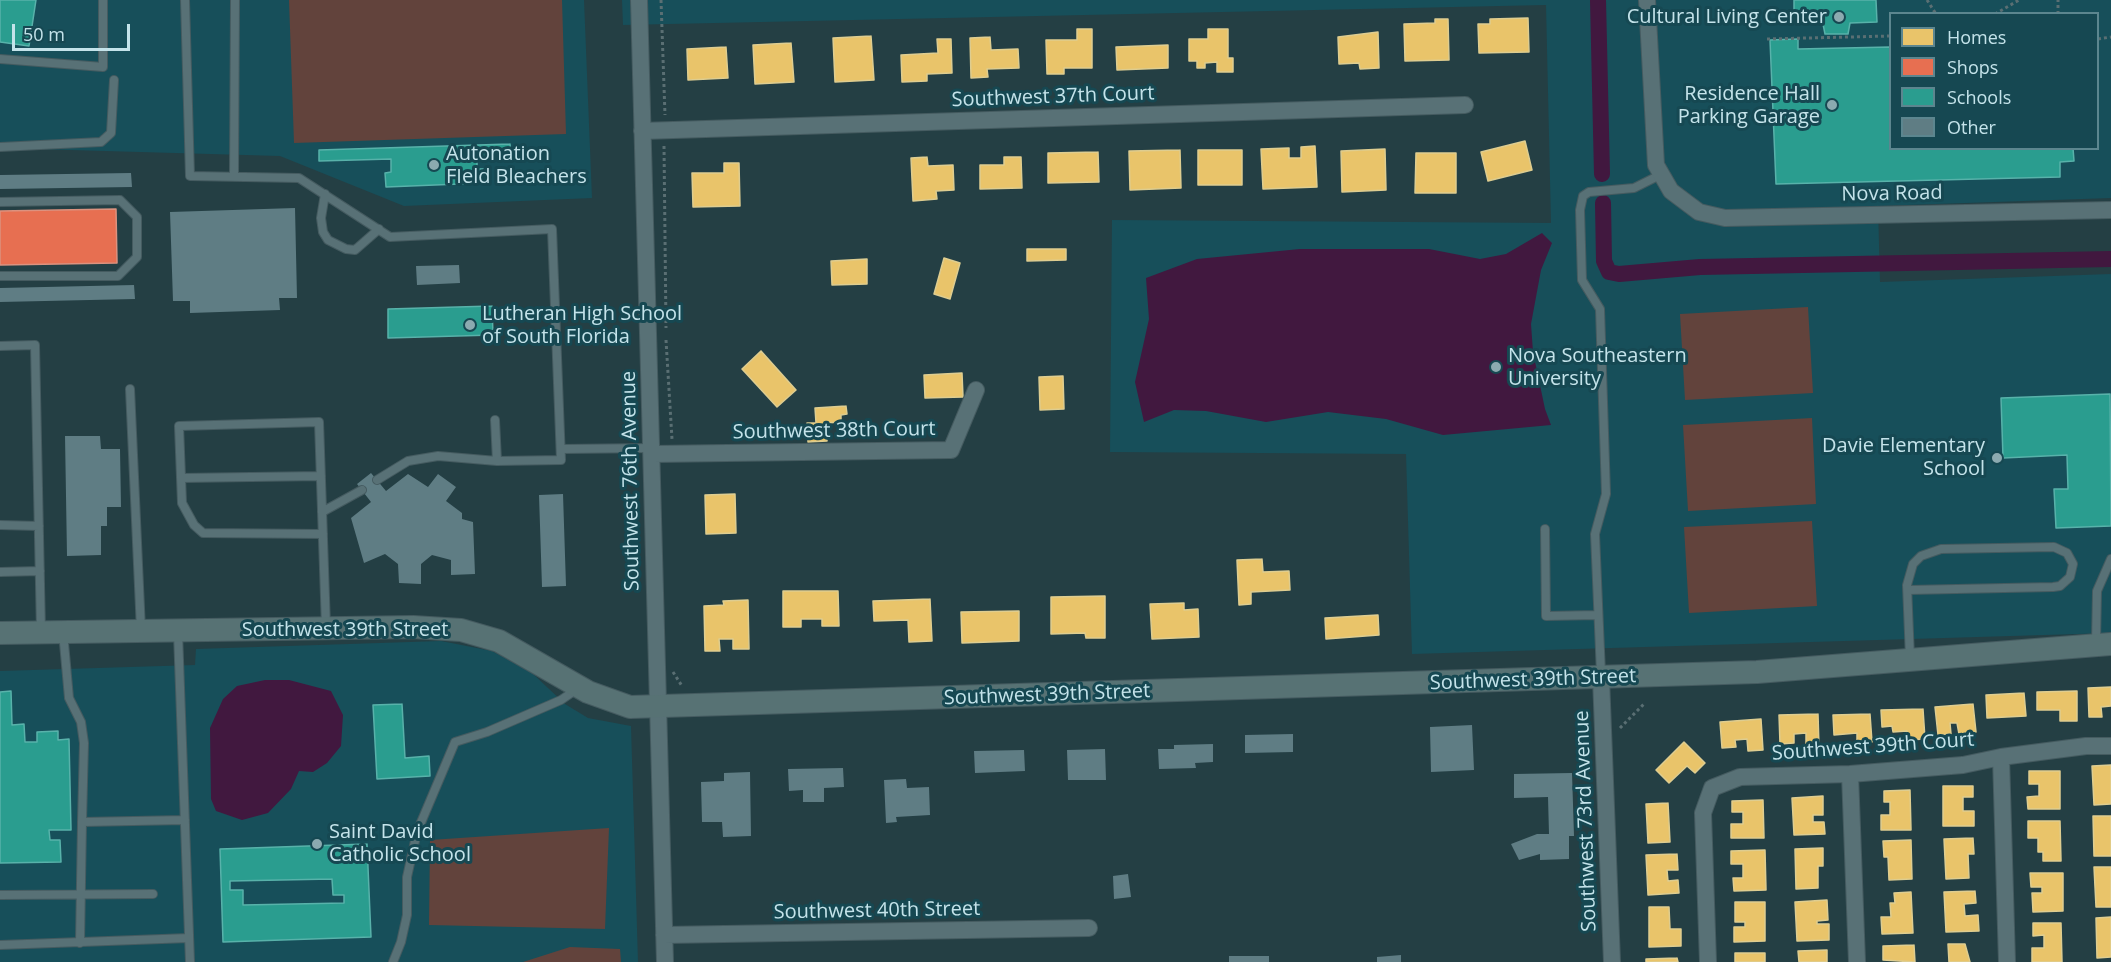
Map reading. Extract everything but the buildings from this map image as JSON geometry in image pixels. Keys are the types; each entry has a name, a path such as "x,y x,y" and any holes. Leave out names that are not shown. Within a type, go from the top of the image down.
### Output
{"street":[{"name":"Southwest 76th Avenue","path":"639,0 653,451 657,707 665,962"},
{"path":"1647,0 1653,154 1660,176"},
{"name":"Southwest 37th Court","path":"642,131 1465,105"},
{"name":"Nova Road","path":"1660,176 1678,199 1699,212 1725,218 2111,210"},
{"name":"Southwest 38th Court","path":"653,451 674,453 951,450 976,390"},
{"name":"Southwest 39th Street","path":"0,633 413,627 461,630 499,641 579,687 630,707 1757,672 2104,644"},
{"name":"Southwest 73rd Avenue","path":"1601,678 1612,962"},
{"name":"Southwest 39th Court","path":"1708,962 1703,813 1712,788 1740,777 1850,774 1963,765 2001,757 2086,746 2111,746"},
{"path":"2001,757 2007,962"},
{"path":"1850,774 1857,962"},
{"name":"Southwest 40th Street","path":"664,935 1089,928"}],"lane":[{"path":"0,59 103,67 103,0"},
{"path":"185,0 190,176 300,178 390,237 552,230 561,460 497,460 438,456 408,460 377,480"},
{"path":"234,177 235,0"},
{"path":"0,147 101,142 111,134 114,81"},
{"path":"1601,678 1595,534 1606,494 1601,330 1600,309 1582,280 1581,201 1589,192 1634,188 1660,176"},
{"path":"325,194 321,218 323,232 328,240 346,249 355,250 379,229"},
{"path":"0,202 120,200 136,217 136,257 118,276 0,276"},
{"path":"0,346 35,345 40,571 52,632 69,698 81,722 84,743 80,943"},
{"path":"130,389 141,631"},
{"path":"495,420 497,460"},
{"path":"323,534 203,533 194,525 182,503 179,426 319,423 323,534 326,628"},
{"path":"561,450 653,451"},
{"path":"181,478 321,476"},
{"path":"322,512 362,490"},
{"path":"0,525 39,526"},
{"path":"1545,529 1546,615 1598,615"},
{"path":"1908,590 2060,586 2070,578 2073,564 2067,553 2054,547 1941,549 1920,556 1908,574 1908,590 1910,658"},
{"path":"2104,644 2097,591 2111,560"},
{"path":"0,572 40,571"},
{"path":"178,630 190,962"},
{"path":"393,962 401,942 407,915 407,877 417,832 455,742 487,732 550,704 579,687"},
{"path":"82,822 185,820"},
{"path":"0,895 153,894"},
{"path":"0,945 189,938"}],"path":[{"path":"661,0 666,130 666,339 674,453"},
{"path":"1998,12 2019,0"},
{"path":"1767,39 1889,36"},
{"path":"671,669 682,686"}],"shaded area":[{"path":"0,0 584,0 592,198 404,206 280,156 0,148"},
{"path":"289,0 562,0 566,134 294,143"},
{"name":"Nova Southeastern University","path":"622,0 2111,0 2111,198 1878,206 1880,282 2111,274 2111,633 1412,654 1406,454 1110,452 1112,220 1551,223 1546,5 623,25"},
{"path":"1542,233 1552,243 1541,270 1531,324 1533,352 1545,409 1551,425 1443,435 1386,419 1328,412 1266,422 1206,411 1174,410 1144,422 1135,382 1149,319 1146,278 1197,259 1300,249 1429,249 1480,259 1506,254"},
{"path":"1808,307 1813,393 1685,400 1680,314"},
{"path":"1812,418 1816,504 1688,511 1683,425"},
{"path":"1812,521 1817,606 1689,613 1684,527"},
{"name":"Saint David Catholic School","path":"441,641 492,651 532,673 565,704 588,718 631,726 638,962 0,962 0,671 195,665 196,649"},
{"path":"265,680 289,680 331,691 343,715 341,746 327,763 313,772 299,771 291,789 268,813 242,820 216,811 211,799 210,728 223,699 237,686"},
{"path":"609,828 605,929 429,925 430,840"},
{"path":"570,947 620,949 621,962 523,962"}],"waterway":[{"path":"1598,0 1602,174"},
{"path":"1603,203 1604,261 1609,272 1619,274 1700,267 2111,259"}],"place":[{"name":"Cultural Living Center","path":"1839,17"},
{"name":"Residence Hall Parking Garage","path":"1832,105"},
{"name":"Autonation FIeld Bleachers","path":"434,165"},
{"name":"Lutheran High School of South Florida","path":"470,325"},
{"name":"Nova Southeastern University","path":"1496,367"},
{"name":"Davie Elementary School","path":"1997,458"},
{"name":"Saint David Catholic School","path":"317,844"}]}
